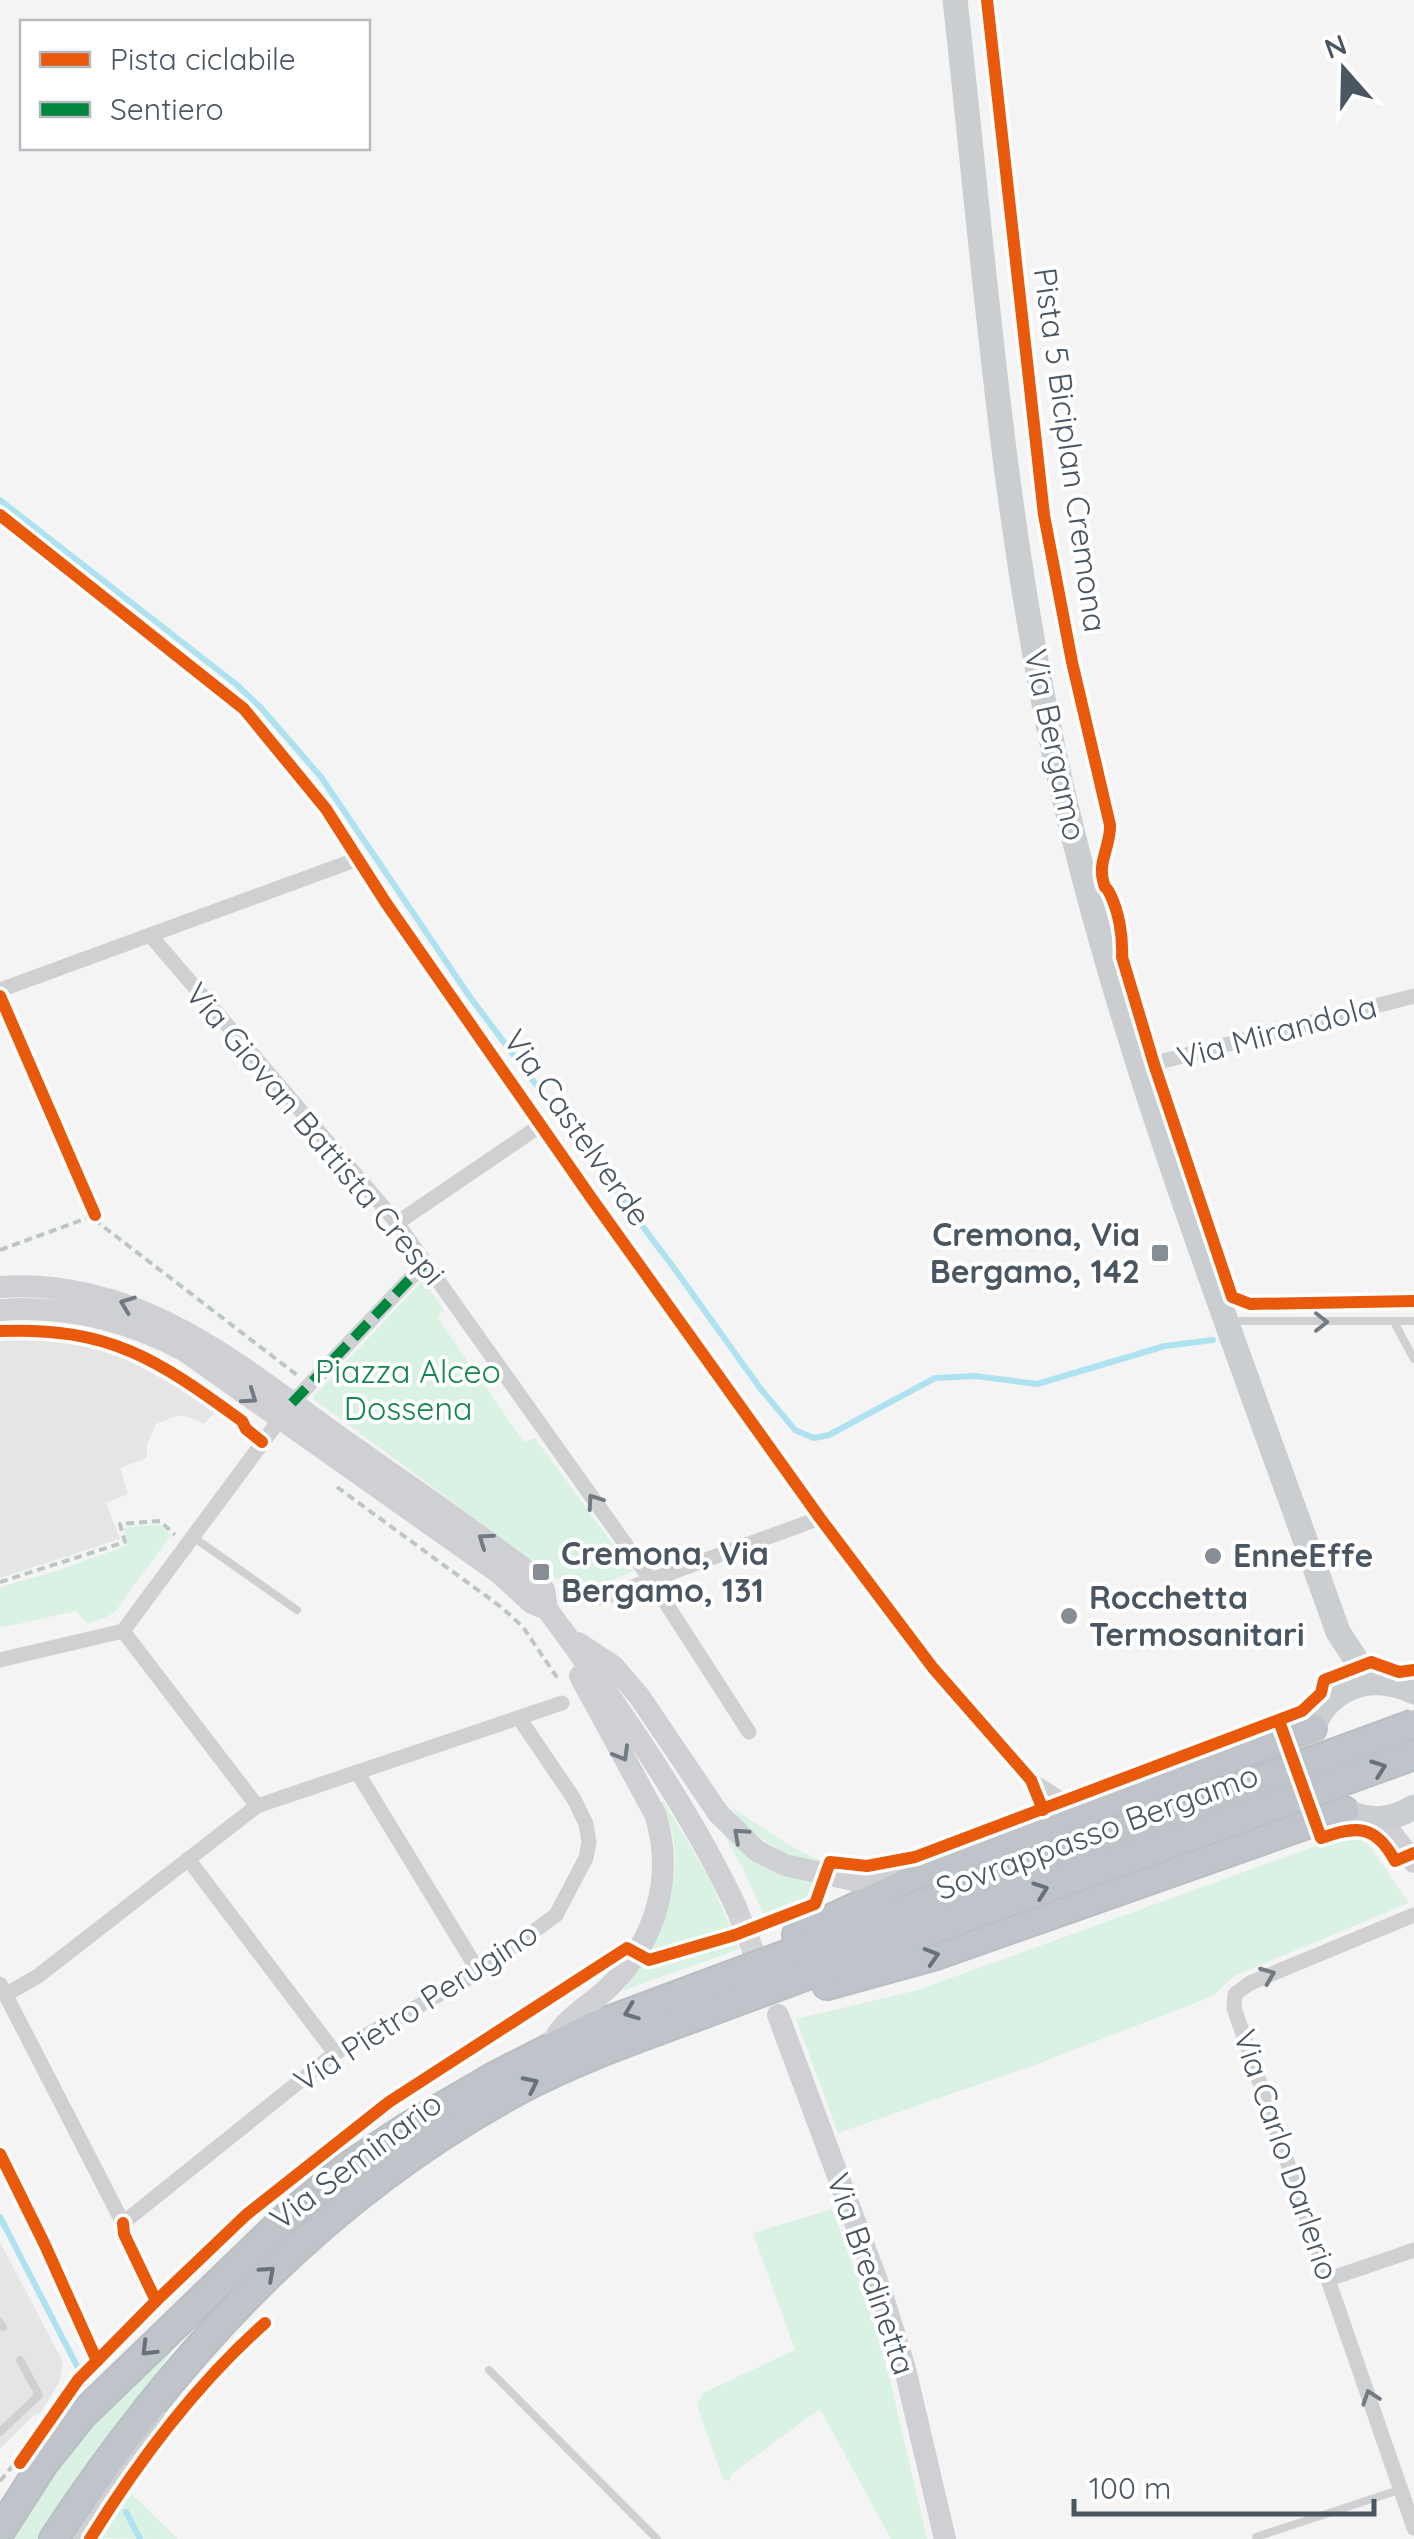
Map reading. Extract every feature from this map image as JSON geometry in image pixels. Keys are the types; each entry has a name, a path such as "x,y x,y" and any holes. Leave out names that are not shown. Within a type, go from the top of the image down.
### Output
{"highway":[{"name":"Sovrappasso Bergamo","path":"911,1922 1414,1724"},
{"path":"716,1995 784,1942 935,1870 1312,1728"},
{"name":"Sovrappasso Bergamo","path":"911,1922 1414,1755"},
{"path":"1210,1765 1238,1780 1252,1805 1253,1834 1242,1847"},
{"path":"716,1995 804,1991 936,1955 1344,1811"},
{"name":"Via Seminario","path":"54,2539 94,2477 166,2383 229,2313 329,2218 376,2182 472,2117 794,1954 911,1922"},
{"name":"Via Seminario","path":"0,2531 82,2415 287,2217 346,2168 408,2127 592,2027 716,1995"}],"main road":[{"name":"Via Bergamo","path":"955,0 1015,535 1040,687 1096,927 1140,1067 1338,1632 1360,1667 1378,1681"},
{"name":"Via Bergamo","path":"1312,1728 1334,1696 1340,1674 1338,1632"},
{"path":"1334,1696 1355,1685 1378,1681 1414,1692"},
{"path":"1312,1728 1310,1766 1316,1784 1328,1799 1361,1818 1380,1819 1414,1808"}],"street":[{"name":"Via Castelverde","path":"0,515 244,708 326,809 540,1125 820,1518 933,1668 1031,1780 1082,1812"},
{"path":"0,990 358,859"},
{"name":"Via Giovan Battista Crespi","path":"150,934 397,1223 651,1580 748,1732"},
{"name":"Via Mirandola","path":"1140,1067 1414,996"},
{"path":"397,1223 540,1125"},
{"path":"0,1660 123,1632 286,1410 425,1262"},
{"path":"0,1287 71,1288 116,1300 165,1320 198,1338 286,1410"},
{"path":"0,1310 69,1310 155,1335 286,1410 534,1577 544,1590 548,1610 683,1811 717,1866 736,1907"},
{"path":"602,1598 820,1518"},
{"path":"123,1632 257,1806"},
{"path":"566,1634 614,1666 639,1696 718,1813 757,1851 785,1865 853,1880 935,1870"},
{"path":"551,2048 557,2031 612,1985 636,1953 655,1918 666,1866 655,1814 582,1684 566,1634"},
{"path":"2,1990 38,1976 257,1806 562,1702"},
{"name":"Via Pietro Perugino","path":"2,1990 122,2222 335,2052 479,1972 556,1916 578,1878 589,1842 586,1824 519,1718"},
{"path":"357,1772 479,1972"},
{"path":"1031,1780 1043,1810 1039,1828"},
{"path":"1380,1819 1414,1862"},
{"path":"188,1858 335,2052"},
{"name":"Via Carlo Darlerio","path":"1414,1915 1250,1983 1235,1994 1234,2008 1329,2280 1408,2487 1414,2528"},
{"name":"Via Bredinetta","path":"778,2015 905,2369 944,2539"},
{"path":"1329,2280 1414,2250"}],"lane":[{"path":"1229,1322 1414,1321"},
{"path":"1394,1322 1414,1359"},
{"path":"189,1541 297,1610"},
{"path":"76,2539 229,2313"},
{"path":"0,2432 39,2395 20,2360"},
{"path":"490,2370 657,2539"},
{"path":"1256,2537 1408,2487"}],"path":[{"path":"88,1197 100,1224 309,1384"},
{"path":"0,1250 96,1215"},
{"path":"336,1486 501,1607 523,1627 562,1685"},
{"path":"0,1582 125,1542 120,1524 160,1521 189,1541"},
{"path":"0,2481 30,2449"}],"shaded area":[{"path":"0,1338 44,1339 125,1358 218,1410 204,1424 176,1416 156,1424 147,1444 147,1458 120,1468 128,1494 106,1503 120,1539 0,1578"},
{"path":"0,2242 63,2362 59,2383 40,2413 0,2449"}],"green space":[{"name":"Piazza Alceo Dossena","path":"423,1280 444,1310 437,1317 524,1442 535,1438 633,1572 576,1593 312,1398"},
{"path":"159,1524 171,1535 109,1616 87,1624 76,1611 0,1628 0,1587 128,1545 124,1528"},
{"path":"663,1801 710,1880 732,1931 650,1958 647,1955 664,1917 674,1880 674,1842"},
{"path":"731,1807 825,1863 798,1858 771,1845 747,1827"},
{"path":"715,1819 818,1881 821,1886 812,1903 766,1921 743,1868"},
{"path":"1358,1838 1369,1845 1409,1903 1234,1976 1213,1996 1032,2066 838,2133 796,2019 918,1990 1335,1839"},
{"path":"735,1939 739,1949 622,1991 640,1965"},
{"path":"832,2209 870,2310 927,2539 891,2539 820,2409 730,2475 730,2481 723,2479 697,2405 703,2393 795,2350 753,2233"},
{"path":"191,2323 44,2539 10,2539 82,2431"},
{"path":"127,2490 178,2539 95,2538"}],"waterway":[{"path":"0,500 237,685 321,777 470,997 795,1430 814,1438 829,1435 935,1378 975,1376 1037,1384 1165,1346 1213,1340"},
{"path":"0,2217 77,2366"},
{"path":"126,2512 140,2539"}],"tunnel":[{"path":"736,1907 764,1978"}],"marked path":[{"path":"292,1403 425,1263"}],"cycle path":[{"name":"Pista 5 Biciplan Cremona","path":"987,0 1044,515 1072,662 1110,825 1103,880 1118,917 1122,957 1154,1064 1232,1297 1250,1304 1414,1301"},
{"path":"0,515 244,709 326,809 386,903 592,1199 820,1518 933,1668 1031,1780 1043,1810"},
{"path":"0,996 95,1215"},
{"path":"0,1331 72,1335 130,1351 212,1399 262,1442"},
{"path":"123,2223 124,2234 156,2301 246,2215 389,2102 627,1948 649,1960 735,1935 815,1904 830,1862 867,1866 915,1857 1302,1711 1321,1693 1324,1680 1371,1662 1399,1672 1414,1670"},
{"path":"1279,1721 1321,1838 1345,1831 1364,1831 1380,1840 1395,1861 1414,1853"},
{"path":"0,2154 97,2361"},
{"path":"20,2463 78,2380 156,2301"},
{"path":"90,2539 170,2425 215,2372 265,2323"}],"place":[{"name":"Cremona, Via Bergamo, 142","path":"1160,1253"},
{"name":"EnneEffe","path":"1213,1556"},
{"name":"Cremona, Via Bergamo, 131","path":"541,1572"},
{"name":"Rocchetta Termosanitari","path":"1069,1616"}]}
